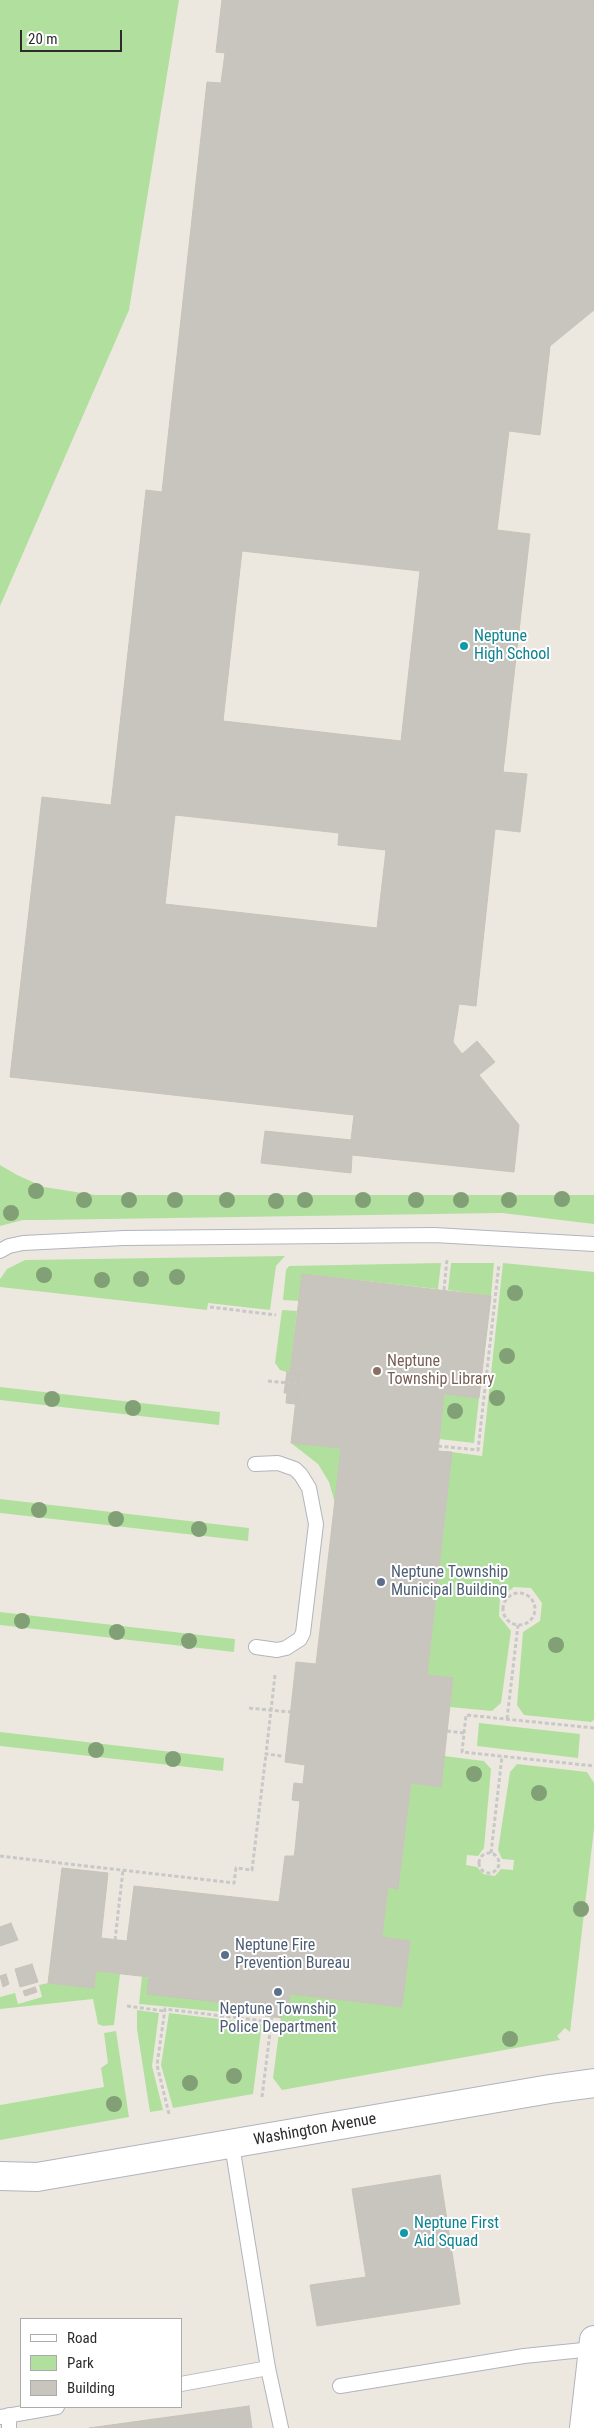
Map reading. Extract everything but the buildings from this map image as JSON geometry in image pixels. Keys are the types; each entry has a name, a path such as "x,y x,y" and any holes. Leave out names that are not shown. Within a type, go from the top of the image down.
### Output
{"street":[{"name":"Washington Avenue","path":"0,2192 37,2178 550,2088 594,2084"},
{"name":"Washington Avenue","path":"0,2176 37,2178"},
{"path":"584,2428 594,2344"}],"lane":[{"path":"0,1250 23,1243 134,1238 434,1235 594,1244"},
{"path":"255,1464 278,1463 295,1469 301,1474 309,1488 316,1524 303,1633 300,1639 286,1648 277,1650 256,1647"},
{"path":"232,2145 268,2368 280,2428"},
{"path":"340,2386 594,2344"},
{"path":"182,2384 268,2368"},
{"path":"6,2420 52,2408"}],"path":[{"path":"444,1290 447,1258"},
{"path":"438,1446 478,1450 499,1258"},
{"path":"210,1308 276,1315"},
{"path":"268,1381 297,1384"},
{"path":"522,1594 530,1598 536,1611 531,1620 518,1625 506,1618 504,1605 509,1597 522,1594"},
{"path":"507,1719 518,1625"},
{"path":"0,1856 234,1883 236,1868 252,1870 276,1665"},
{"path":"250,1708 290,1712"},
{"path":"594,1728 466,1715 462,1752 594,1766"},
{"path":"447,1731 464,1733"},
{"path":"266,1754 282,1756"},
{"path":"491,1853 502,1756"},
{"path":"491,1853 497,1856 499,1865 492,1872 486,1872 481,1868 480,1861 482,1856 491,1853"},
{"path":"115,1940 123,1870"},
{"path":"127,2006 272,2022"},
{"path":"262,2097 273,2008"},
{"path":"164,2011 157,2065 169,2114"}],"green space":[{"path":"0,0 179,0 129,310 0,606"},
{"path":"0,1165 44,1187 95,1195 594,1195 594,1224 502,1213 23,1220 0,1226"},
{"path":"285,1256 276,1266 270,1310 208,1303 207,1310 0,1287 0,1279 7,1269 25,1260"},
{"path":"441,1263 438,1289 302,1274 299,1301 283,1300 286,1270 289,1266"},
{"path":"451,1263 494,1263 491,1296 448,1290"},
{"path":"503,1263 594,1272 594,1720 591,1722 524,1715 517,1705 523,1632 540,1621 542,1603 531,1588 514,1587 500,1598 499,1616 511,1631 501,1703 492,1711 450,1707 453,1678 427,1675 452,1452 482,1456"},
{"path":"282,1310 297,1311 290,1373 280,1370 275,1363"},
{"path":"0,1387 220,1412 219,1425 0,1400"},
{"path":"444,1394 479,1398 474,1443 439,1439"},
{"path":"291,1443 341,1448 335,1503 329,1482 318,1464"},
{"path":"0,1499 249,1528 248,1541 0,1513"},
{"path":"0,1612 235,1639 234,1652 0,1625"},
{"path":"479,1723 580,1734 578,1758 477,1746"},
{"path":"0,1732 224,1758 223,1771 0,1746"},
{"path":"444,1756 484,1761 491,1769 484,1848 478,1856 467,1855 466,1865 477,1867 483,1874 495,1876 501,1869 513,1870 514,1860 502,1859 498,1850 510,1772 517,1764 587,1772 594,1783 594,1829 570,2032 565,2028 557,2036 560,2040 282,2090 273,2078 282,2009 288,2010 290,1994 402,2007 410,1941 382,1937 388,1887 398,1888 411,1783 440,1787"},
{"path":"96,1971 120,1974 114,2025 103,2026 98,2024 93,1999 0,2009 0,1997 15,1993 18,2004 42,1997 39,1985 48,1983 94,1987"},
{"path":"142,1976 266,2007 265,2016 139,2004"},
{"path":"137,2010 159,2013 152,2066 163,2110 150,2112 137,2029"},
{"path":"169,2013 262,2024 253,2094 173,2108 161,2065"},
{"path":"116,2031 129,2117 0,2140 0,2105 104,2087 101,2068 108,2063 104,2033"}],"place":[{"name":"Neptune High School","path":"464,646"},
{"name":"Neptune Township Library","path":"377,1371"},
{"name":"Neptune Township Municipal Building","path":"381,1582"},
{"name":"Neptune Fire Prevention Bureau","path":"225,1955"},
{"name":"Neptune Township Police Department","path":"278,1992"},
{"name":"Neptune First Aid Squad","path":"404,2233"}]}
